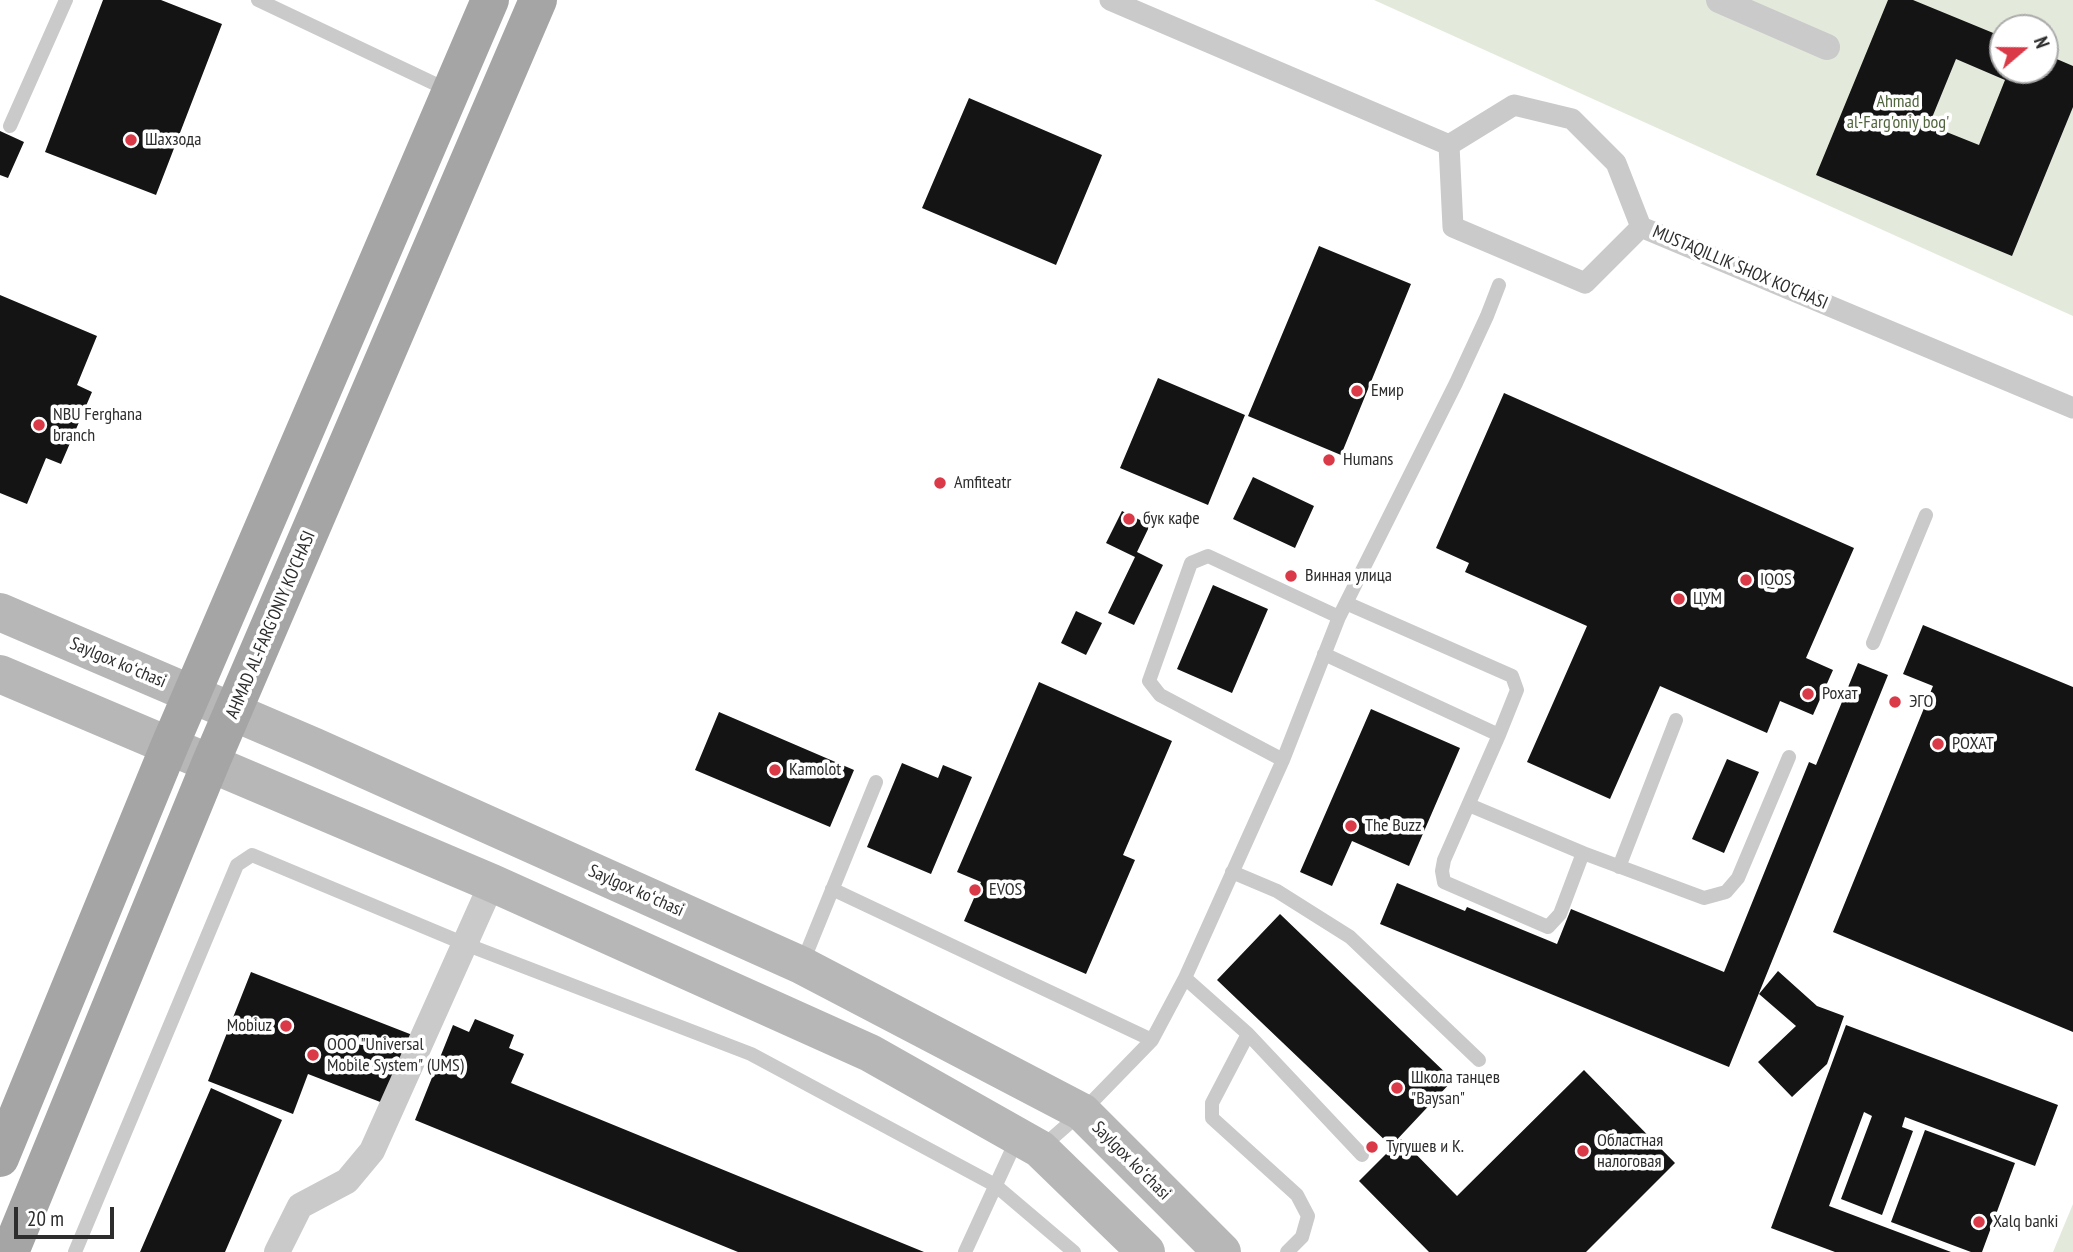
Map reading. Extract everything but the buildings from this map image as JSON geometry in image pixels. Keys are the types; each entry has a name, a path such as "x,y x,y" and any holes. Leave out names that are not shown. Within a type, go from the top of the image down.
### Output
{"main road":[{"path":"0,1158 169,747 490,0"},
{"name":"AHMAD AL-FARG'ONIY KO'CHASI","path":"10,1252 211,762 538,0"},
{"name":"Saylgox koʻchasi","path":"0,612 234,712 801,965 1082,1112 1222,1252"},
{"path":"1,676 211,762 492,883 870,1053 1029,1142 1145,1252"}],"street":[{"path":"1110,0 1449,145 1514,105 1572,119 1616,163 1642,227"},
{"path":"1719,0 1827,47"},
{"name":"MUSTAQILLIK SHOX KO'CHASI","path":"1449,145 1453,227 1586,283 1642,227 2073,408"},
{"path":"277,1252 300,1206 347,1181 372,1151 492,883"}],"lane":[{"path":"10,126 66,0"},
{"path":"268,2 451,92"},
{"path":"965,1252 995,1185 1029,1142 1082,1112 1152,1040 1185,978 1283,760 1339,617 1456,383 1499,285"},
{"path":"1873,643 1926,515"},
{"path":"1283,760 1160,695 1149,681 1191,564 1208,556 1339,617"},
{"path":"1346,603 1511,676 1517,690 1444,860 1441,871 1444,881 1548,927 1560,914 1583,853"},
{"path":"1324,654 1499,735"},
{"path":"1619,867 1676,720"},
{"path":"1469,805 1583,853 1704,898 1726,892 1738,878 1789,757"},
{"path":"801,965 876,782"},
{"path":"75,1252 237,865 252,855 465,944 751,1054 995,1185 1074,1252"},
{"path":"1232,872 1277,891 1350,937 1479,1060"},
{"path":"832,889 1152,1040"},
{"path":"1185,978 1248,1034 1362,1155"},
{"path":"1248,1034 1212,1102 1212,1118 1297,1195 1308,1216 1302,1237 1287,1252"}],"green space":[{"name":"Ahmad al-Farg'oniy bog'","path":"1374,0 2073,0 2073,316"},
{"path":"2073,1204 2073,1252 2053,1252"}],"place":[{"name":"Шахзода","path":"131,140"},
{"name":"Емир","path":"1357,391"},
{"name":"NBU Ferghana branch","path":"39,425"},
{"name":"Humans","path":"1329,460"},
{"name":"Amfiteatr","path":"940,483"},
{"name":"бук кафе","path":"1129,519"},
{"name":"Винная улица","path":"1291,576"},
{"name":"IQOS","path":"1746,580"},
{"name":"ЦУМ","path":"1679,599"},
{"name":"Рохат","path":"1808,694"},
{"name":"ЭГО","path":"1895,702"},
{"name":"РОХАТ","path":"1938,744"},
{"name":"Kamolot","path":"775,770"},
{"name":"The Buzz","path":"1351,826"},
{"name":"EVOS","path":"975,890"},
{"name":"Mobiuz","path":"286,1026"},
{"name":"ООО \"Universal Mobile System\" (UMS)","path":"313,1055"},
{"name":"Школа танцев \"Baysan\"","path":"1397,1088"},
{"name":"Тугушев и К.","path":"1372,1147"},
{"name":"Областная налоговая","path":"1583,1151"},
{"name":"Xalq banki","path":"1979,1222"}]}
